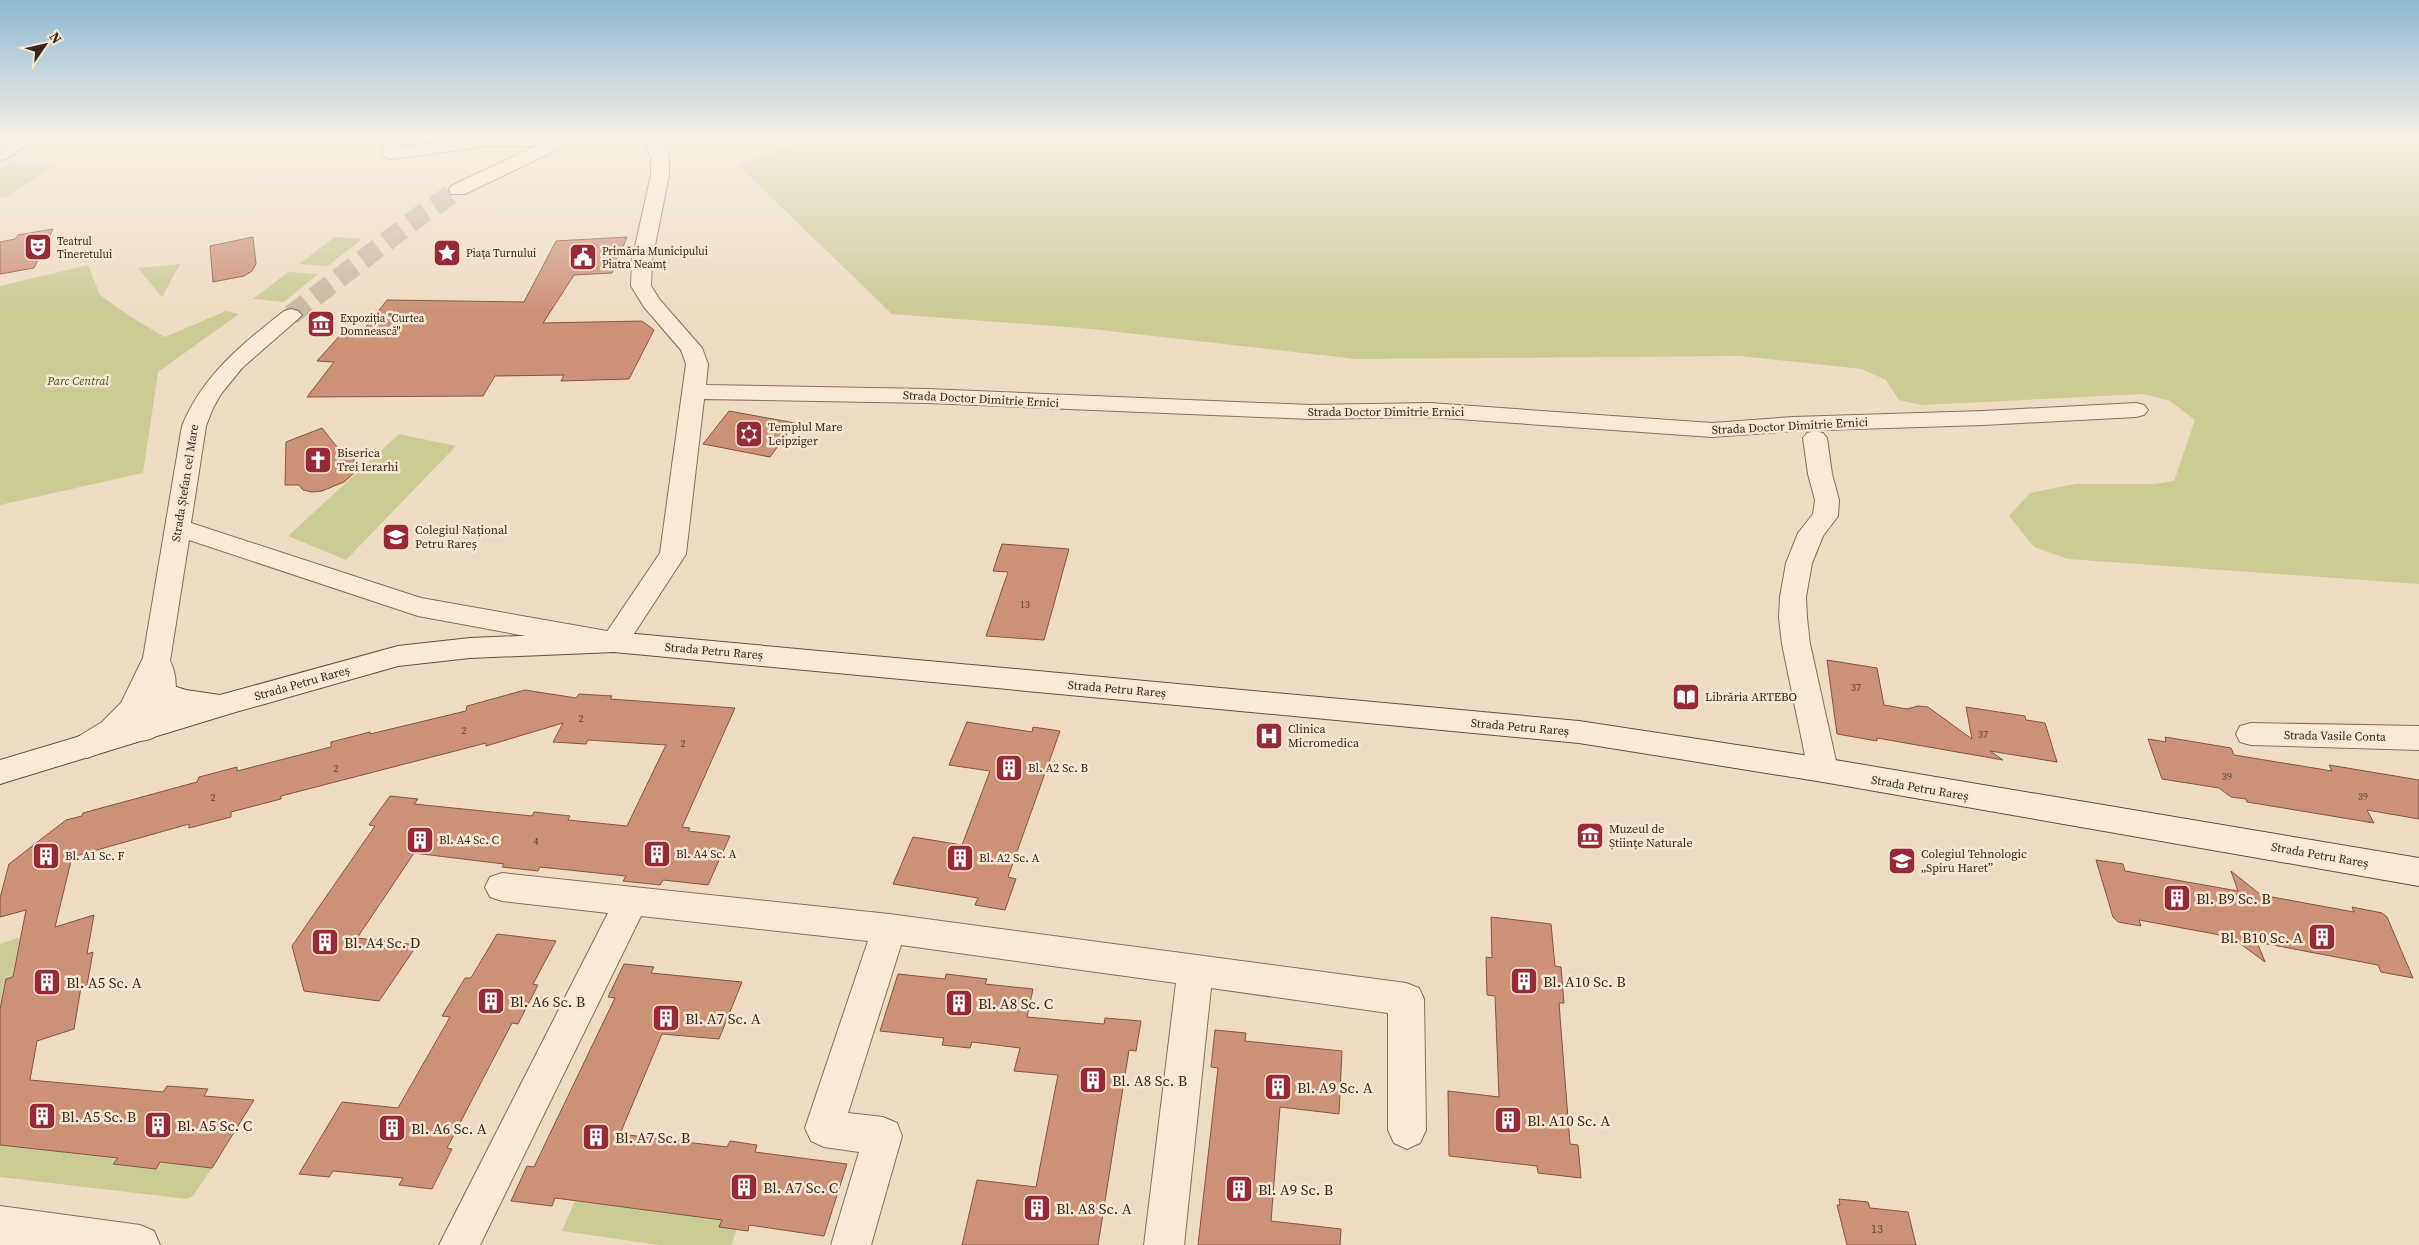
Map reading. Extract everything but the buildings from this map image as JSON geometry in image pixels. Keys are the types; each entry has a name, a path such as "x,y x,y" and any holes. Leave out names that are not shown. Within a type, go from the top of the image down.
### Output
{"street":[{"path":"614,642 673,554 695,392 697,364 691,348 651,303 641,286 642,260 656,195"},
{"name":"Strada Ștefan cel Mare","path":"85,748 113,730 132,710 157,658 194,426 199,411 212,389 229,368 291,316"},
{"name":"Strada Doctor Dimitrie Ernici","path":"695,392 928,396 1310,412 1430,410 1712,430 1793,424 1983,418 2136,410"},
{"path":"1815,438 1820,474 1827,500 1825,516 1811,533 1799,563 1793,597 1793,618 1823,770"},
{"name":"Strada Petru Rareș","path":"178,527 418,607 614,642 1579,732 1823,770 2419,872"},
{"name":"Strada Petru Rareș","path":"0,772 85,748 229,703 398,656 470,648 614,642"},
{"name":"Strada Ștefan cel Mare","path":"157,658 164,694"},
{"path":"143,730 157,716 164,694 185,701 229,703"},
{"name":"Strada Petru Rareș","path":"0,788 83,764 115,751 143,730"},
{"name":"Strada Vasile Conta","path":"2252,734 2419,738"},
{"path":"502,887 889,929 1406,999 1407,1130"},
{"path":"458,1245 631,902"},
{"path":"852,1245 883,1136 824,1128 889,929"},
{"path":"1164,1245 1195,970"},
{"path":"0,1226 140,1245"}],"green space":[{"path":"769,195 2419,195 2419,584 2068,559 2034,547 2009,516 2030,493 2076,484 2154,484 2174,481 2195,420 2170,401 2143,394 1922,405 1899,400 1886,380 1862,369 1739,356 1356,359 1092,329 892,314"},
{"path":"335,237 362,239 328,266 299,264"},
{"path":"180,264 162,297 138,268"},
{"name":"Parc Central","path":"88,265 100,295 129,316 165,337 226,311 239,314 158,372 143,473 0,505 0,286"},
{"path":"288,272 318,274 284,302 253,299"},
{"path":"399,434 456,446 346,560 288,536"},
{"path":"20,937 13,977 0,1010 0,944"},
{"path":"0,1145 118,1158 113,1164 156,1169 160,1162 212,1168 193,1196 187,1199 0,1177"},
{"path":"575,1201 722,1220 719,1227 737,1229 731,1245 659,1245 562,1231"}],"tunnel":[{"path":"291,315 421,215 450,195"}],"place":[{"name":"Teatrul Tineretului","path":"38,247"},
{"name":"Piața Turnului","path":"447,253"},
{"name":"Primăria Municipului Piatra Neamț","path":"583,257"},
{"name":"Expoziția \"Curtea Domnească\"","path":"321,324"},
{"name":"Templul Mare Leipziger","path":"749,434"},
{"name":"Biserica Trei Ierarhi","path":"318,460"},
{"name":"Colegiul Național Petru Rareș","path":"396,537"},
{"name":"Librăria ARTEBO","path":"1686,697"},
{"name":"Clinica Micromedica","path":"1269,736"},
{"name":"Bl. A2 Sc. B","path":"1009,768"},
{"name":"Muzeul de Științe Naturale","path":"1590,836"},
{"name":"Bl. A4 Sc. C","path":"420,840"},
{"name":"Bl. A4 Sc. A","path":"657,854"},
{"name":"Bl. A1 Sc. F","path":"46,856"},
{"name":"Bl. A2 Sc. A","path":"960,858"},
{"name":"Colegiul Tehnologic „Spiru Haret”","path":"1902,861"},
{"name":"Bl. B9 Sc. B","path":"2177,898"},
{"name":"Bl. B10 Sc. A","path":"2322,937"},
{"name":"Bl. A4 Sc. D","path":"325,942"},
{"name":"Bl. A10 Sc. B","path":"1524,981"},
{"name":"Bl. A5 Sc. A","path":"47,982"},
{"name":"Bl. A6 Sc. B","path":"491,1001"},
{"name":"Bl. A8 Sc. C","path":"959,1003"},
{"name":"Bl. A7 Sc. A","path":"666,1018"},
{"name":"Bl. A8 Sc. B","path":"1093,1080"},
{"name":"Bl. A9 Sc. A","path":"1278,1087"},
{"name":"Bl. A5 Sc. B","path":"42,1116"},
{"name":"Bl. A10 Sc. A","path":"1508,1120"},
{"name":"Bl. A5 Sc. C","path":"158,1125"},
{"name":"Bl. A6 Sc. A","path":"392,1128"},
{"name":"Bl. A7 Sc. B","path":"596,1137"},
{"name":"Bl. A7 Sc. C","path":"744,1187"},
{"name":"Bl. A9 Sc. B","path":"1239,1189"},
{"name":"Bl. A8 Sc. A","path":"1037,1208"}]}
